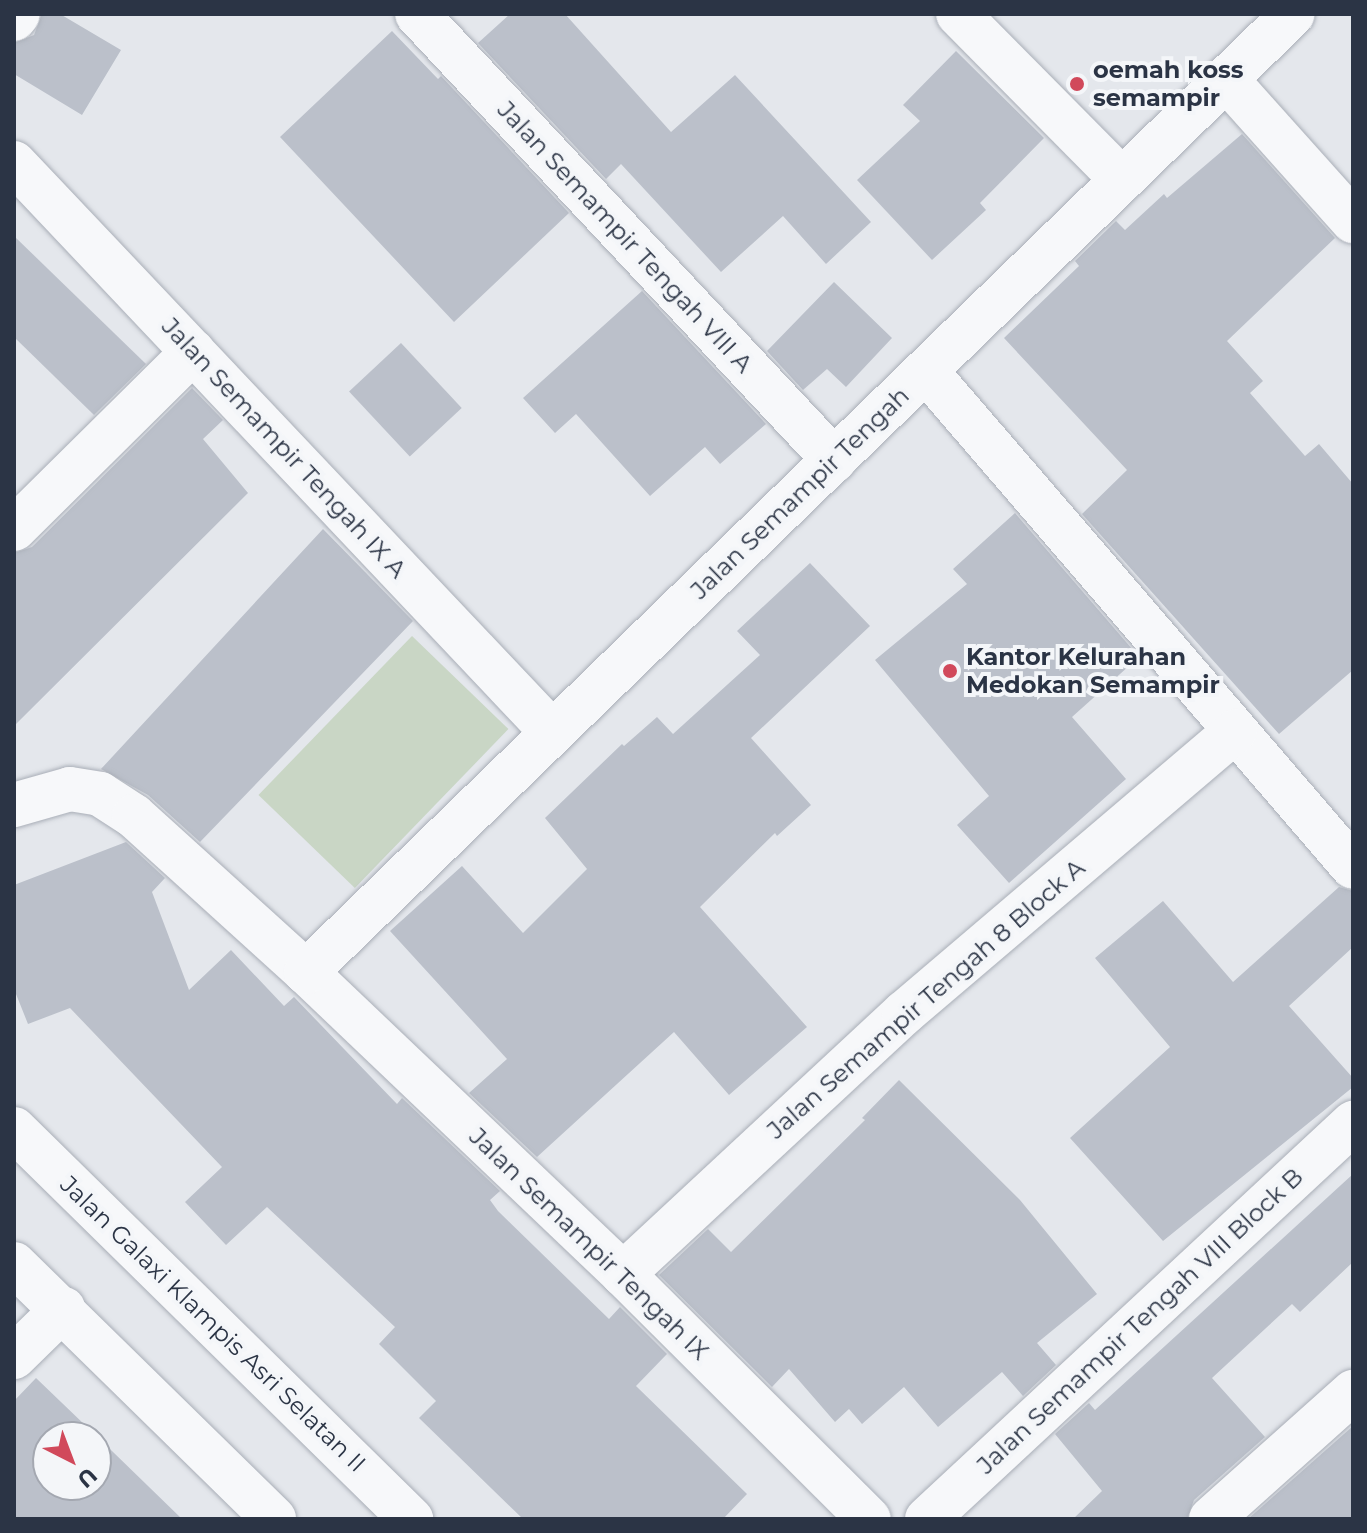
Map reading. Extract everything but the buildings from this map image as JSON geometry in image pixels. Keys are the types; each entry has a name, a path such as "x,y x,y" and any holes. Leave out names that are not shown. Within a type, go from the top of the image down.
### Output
{"street":[{"path":"14,19 18,14"},
{"name":"Jalan Semampir Tengah VIII A","path":"417,14 834,460"},
{"path":"958,14 1122,180"},
{"name":"Jalan Semampir Tengah","path":"306,972 1293,14"},
{"path":"1226,79 1353,221"},
{"name":"Jalan Semampir Tengah IX A","path":"14,163 553,733"},
{"path":"14,529 193,352"},
{"path":"926,371 1353,867"},
{"name":"Jalan Semampir Tengah 8 Block A","path":"623,1274 904,1013 1235,731"},
{"path":"14,805 70,789 100,794 134,816 306,972"},
{"name":"Jalan Semampir Tengah IX","path":"306,972 623,1274 869,1519"},
{"name":"Jalan Semampir Tengah VIII Block B","path":"927,1519 1353,1123"},
{"name":"Jalan Galaxi Klampis Asri Selatan II","path":"14,1129 411,1519"},
{"path":"14,1264 274,1519"},
{"path":"14,1357 63,1309"},
{"path":"1211,1519 1353,1392"}],"green space":[{"path":"412,636 508,729 355,888 258,795"}],"place":[{"name":"oemah koss semampir","path":"1077,84"},
{"name":"Kantor Kelurahan Medokan Semampir","path":"950,671"}]}
